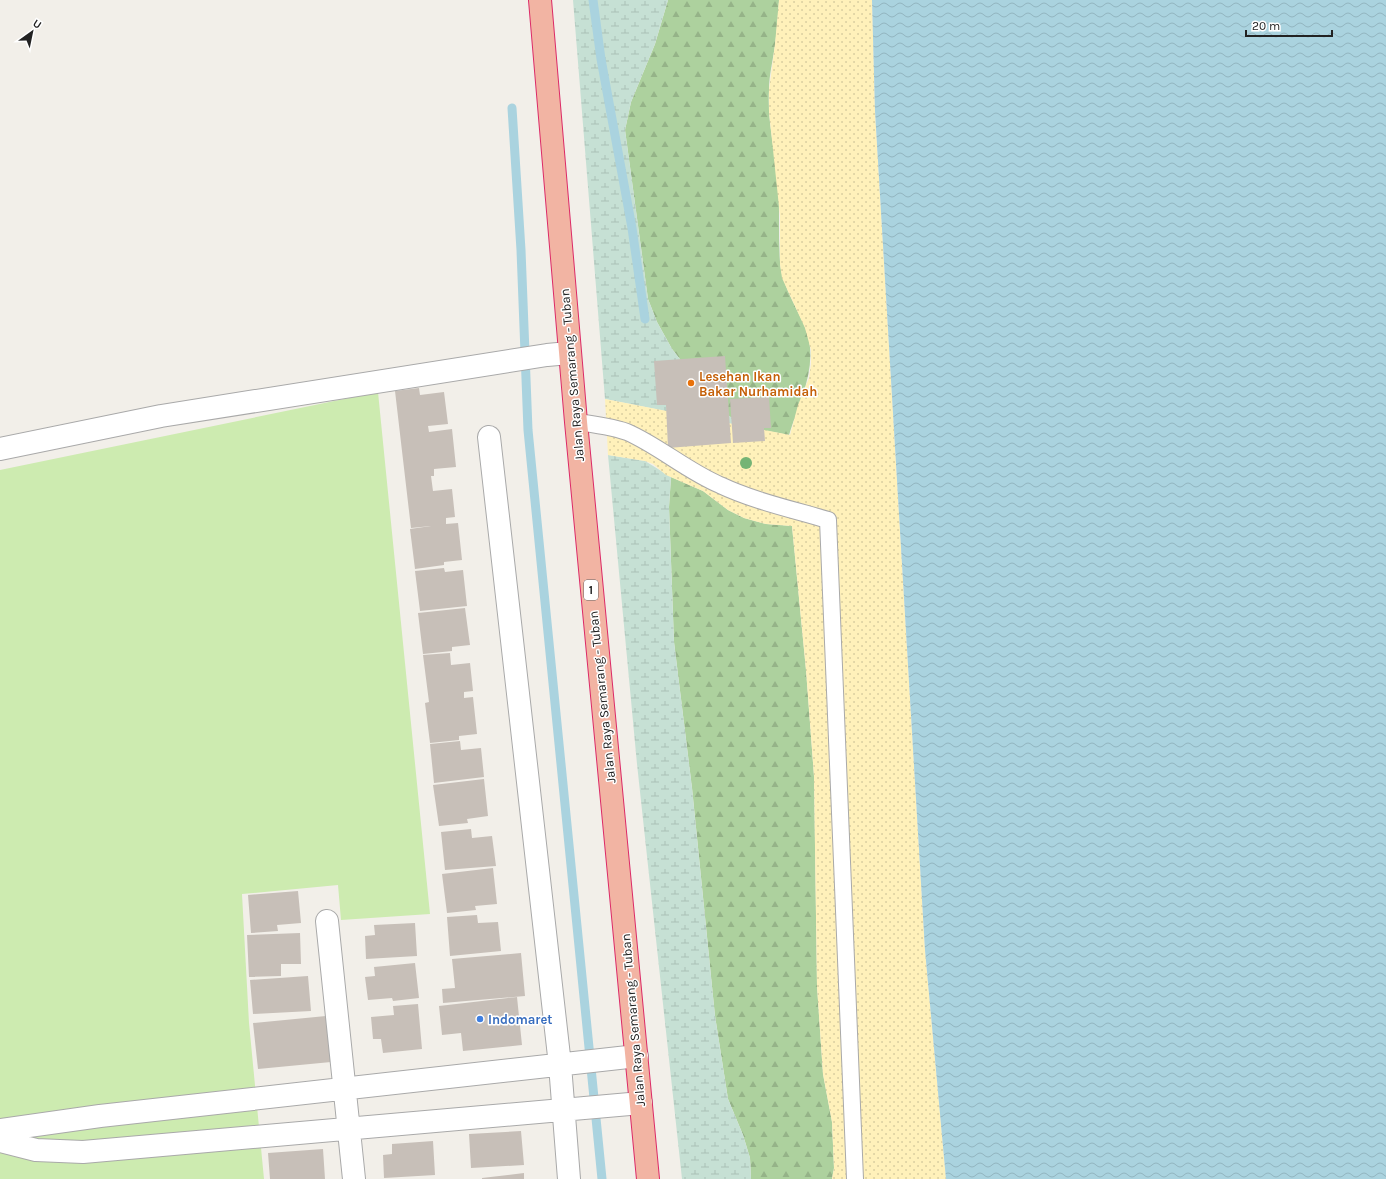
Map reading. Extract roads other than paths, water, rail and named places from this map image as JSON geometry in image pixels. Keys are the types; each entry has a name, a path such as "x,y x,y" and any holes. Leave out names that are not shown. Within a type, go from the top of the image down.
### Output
{"highway":[{"name":"Jalan Raya Semarang - Tuban","path":"540,0 576,422 627,1057 641,1103 648,1179"}],"street":[{"path":"0,449 161,416 547,355 570,353"},
{"path":"489,437 568,1064 572,1109 569,1179"},
{"path":"327,921 346,1089 354,1179"},
{"path":"0,1130 58,1121 177,1107 627,1057"},
{"path":"0,1141 36,1150 83,1152 641,1103"},
{"path":"177,1107 180,1143"}],"lane":[{"path":"576,422 611,427 626,432 641,439 668,457 719,485 755,500 828,520 855,1179"}],"water":[{"path":"872,0 1386,0 1386,1179 946,1179 925,950 875,111"}],"waterway":[{"path":"593,0 601,59 632,228 645,319"},
{"path":"512,108 521,250 528,430 602,1179"}],"place":[{"name":"Lesehan Ikan Bakar Nurhamidah","path":"691,383"},
{"name":"Indomaret","path":"480,1019"}]}
